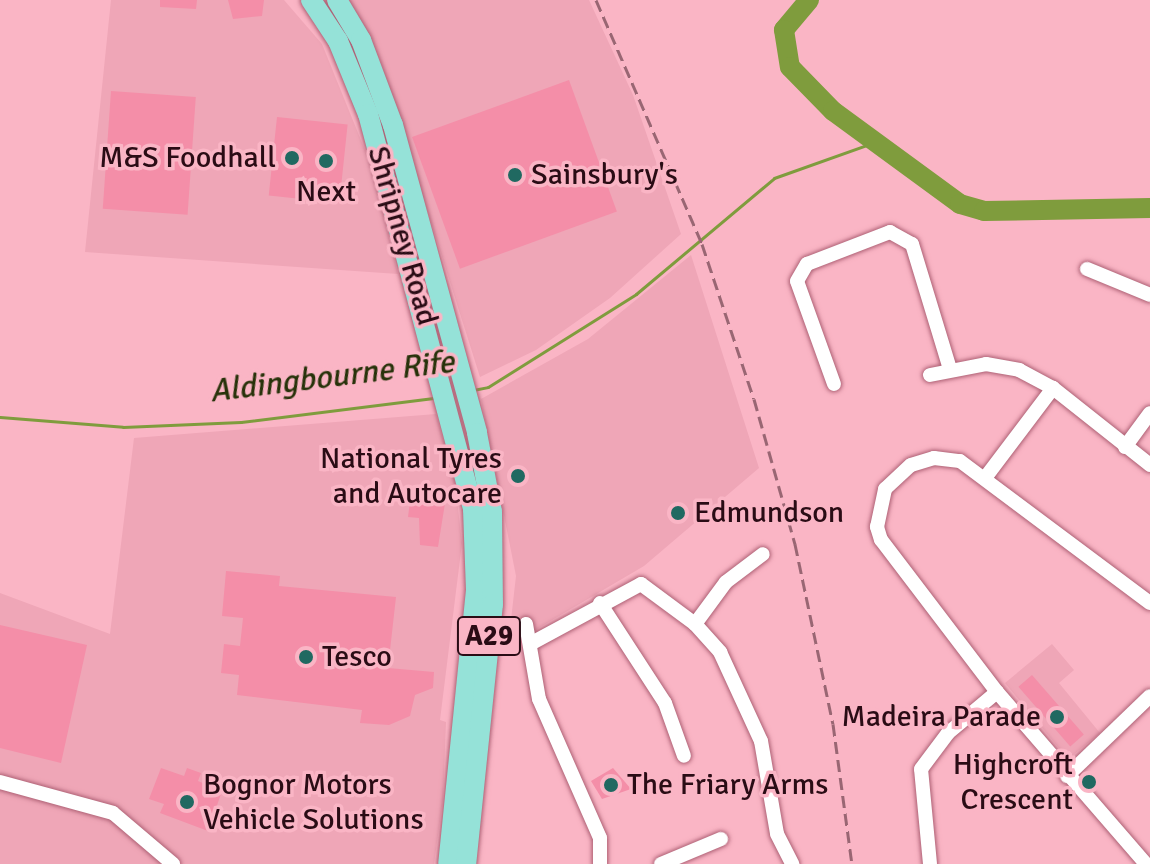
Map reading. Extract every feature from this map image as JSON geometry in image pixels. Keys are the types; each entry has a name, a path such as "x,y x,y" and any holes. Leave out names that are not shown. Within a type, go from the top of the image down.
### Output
{"main road":[{"name":"Shripney Road","path":"311,0 338,41 368,114 461,411 495,549 466,864"},
{"name":"Shripney Road","path":"337,0 376,74 452,381"},
{"name":"Shripney Road","path":"448,864 477,578 473,509 461,411"}],"street":[{"path":"834,384 797,281 807,264 890,232 912,244 950,369"},
{"path":"1087,269 1150,295"},
{"path":"930,375 950,369 1003,366 1053,388 1150,465"},
{"path":"985,478 1053,388"},
{"path":"1125,447 1150,413"},
{"path":"1142,862 997,692 877,527 885,489 911,465 947,459 985,478 1147,596"},
{"path":"695,624 726,582 763,554"},
{"path":"530,644 600,603 641,584 695,624 720,652 761,741 777,834 792,864"},
{"path":"600,603 665,703 684,756"},
{"path":"526,624 539,699 600,838 600,864"},
{"path":"930,864 921,769 948,733 997,692"},
{"path":"1067,776 1150,696"},
{"path":"0,782 113,813 173,864"},
{"path":"661,864 721,839"}],"shaded area":[{"path":"111,0 284,0 322,44 369,160 398,274 85,252"},
{"path":"349,0 589,0 633,95 681,234 610,298 536,350 480,377 380,60"},
{"path":"691,255 759,468 644,566 508,646 516,576 481,399 588,339"},
{"path":"436,414 455,483 462,543 440,720 446,722 443,799 434,864 0,864 0,593 110,634 134,438"},
{"path":"1052,644 1074,670 1059,683 1100,733 1068,759 1005,683"}],"building":[{"path":"160,0 197,0 196,9 160,7"},
{"path":"228,0 264,0 262,16 233,19"},
{"name":"Sainsbury's","path":"569,80 617,212 460,269 412,137"},
{"path":"111,91 196,97 188,215 103,209"},
{"path":"277,117 348,124 339,203 269,196"},
{"path":"411,493 446,497 438,547 420,545 419,518 408,517"},
{"name":"Tesco","path":"226,571 280,576 279,586 396,597 388,668 434,672 433,688 415,695 410,716 389,725 360,723 362,710 237,695 239,675 221,673 224,644 240,646 243,618 222,616"},
{"path":"0,625 87,645 61,763 0,748"},
{"name":"Madeira Parade","path":"1032,675 1084,735 1070,746 1018,687"},
{"name":"Bognor Motors Vehicle Solutions","path":"161,768 184,776 187,768 201,773 198,781 222,791 208,831 160,813 164,804 149,799"},
{"name":"The Friary Arms","path":"613,768 631,789 602,799 591,781"}],"waterway":[{"name":"Aldingbourne Rife","path":"809,0 784,30 790,67 833,111 960,204 984,211 1150,208"},
{"name":"Aldingbourne Rife","path":"473,390 488,387 636,294 774,178 875,142"},
{"name":"Aldingbourne Rife","path":"0,417 123,427 241,422 434,398"}],"railway":[{"path":"596,0 702,244 754,399 795,544 833,724 852,864"}],"place":[{"name":"M&S Foodhall","path":"292,158"},
{"name":"Next","path":"326,161"},
{"name":"Sainsbury's","path":"515,175"},
{"name":"National Tyres and Autocare","path":"518,476"},
{"name":"Edmundson","path":"678,513"},
{"name":"Tesco","path":"306,657"},
{"name":"Madeira Parade","path":"1057,717"},
{"name":"Highcroft Crescent","path":"1089,782"},
{"name":"The Friary Arms","path":"611,785"},
{"name":"Bognor Motors Vehicle Solutions","path":"187,802"}]}
